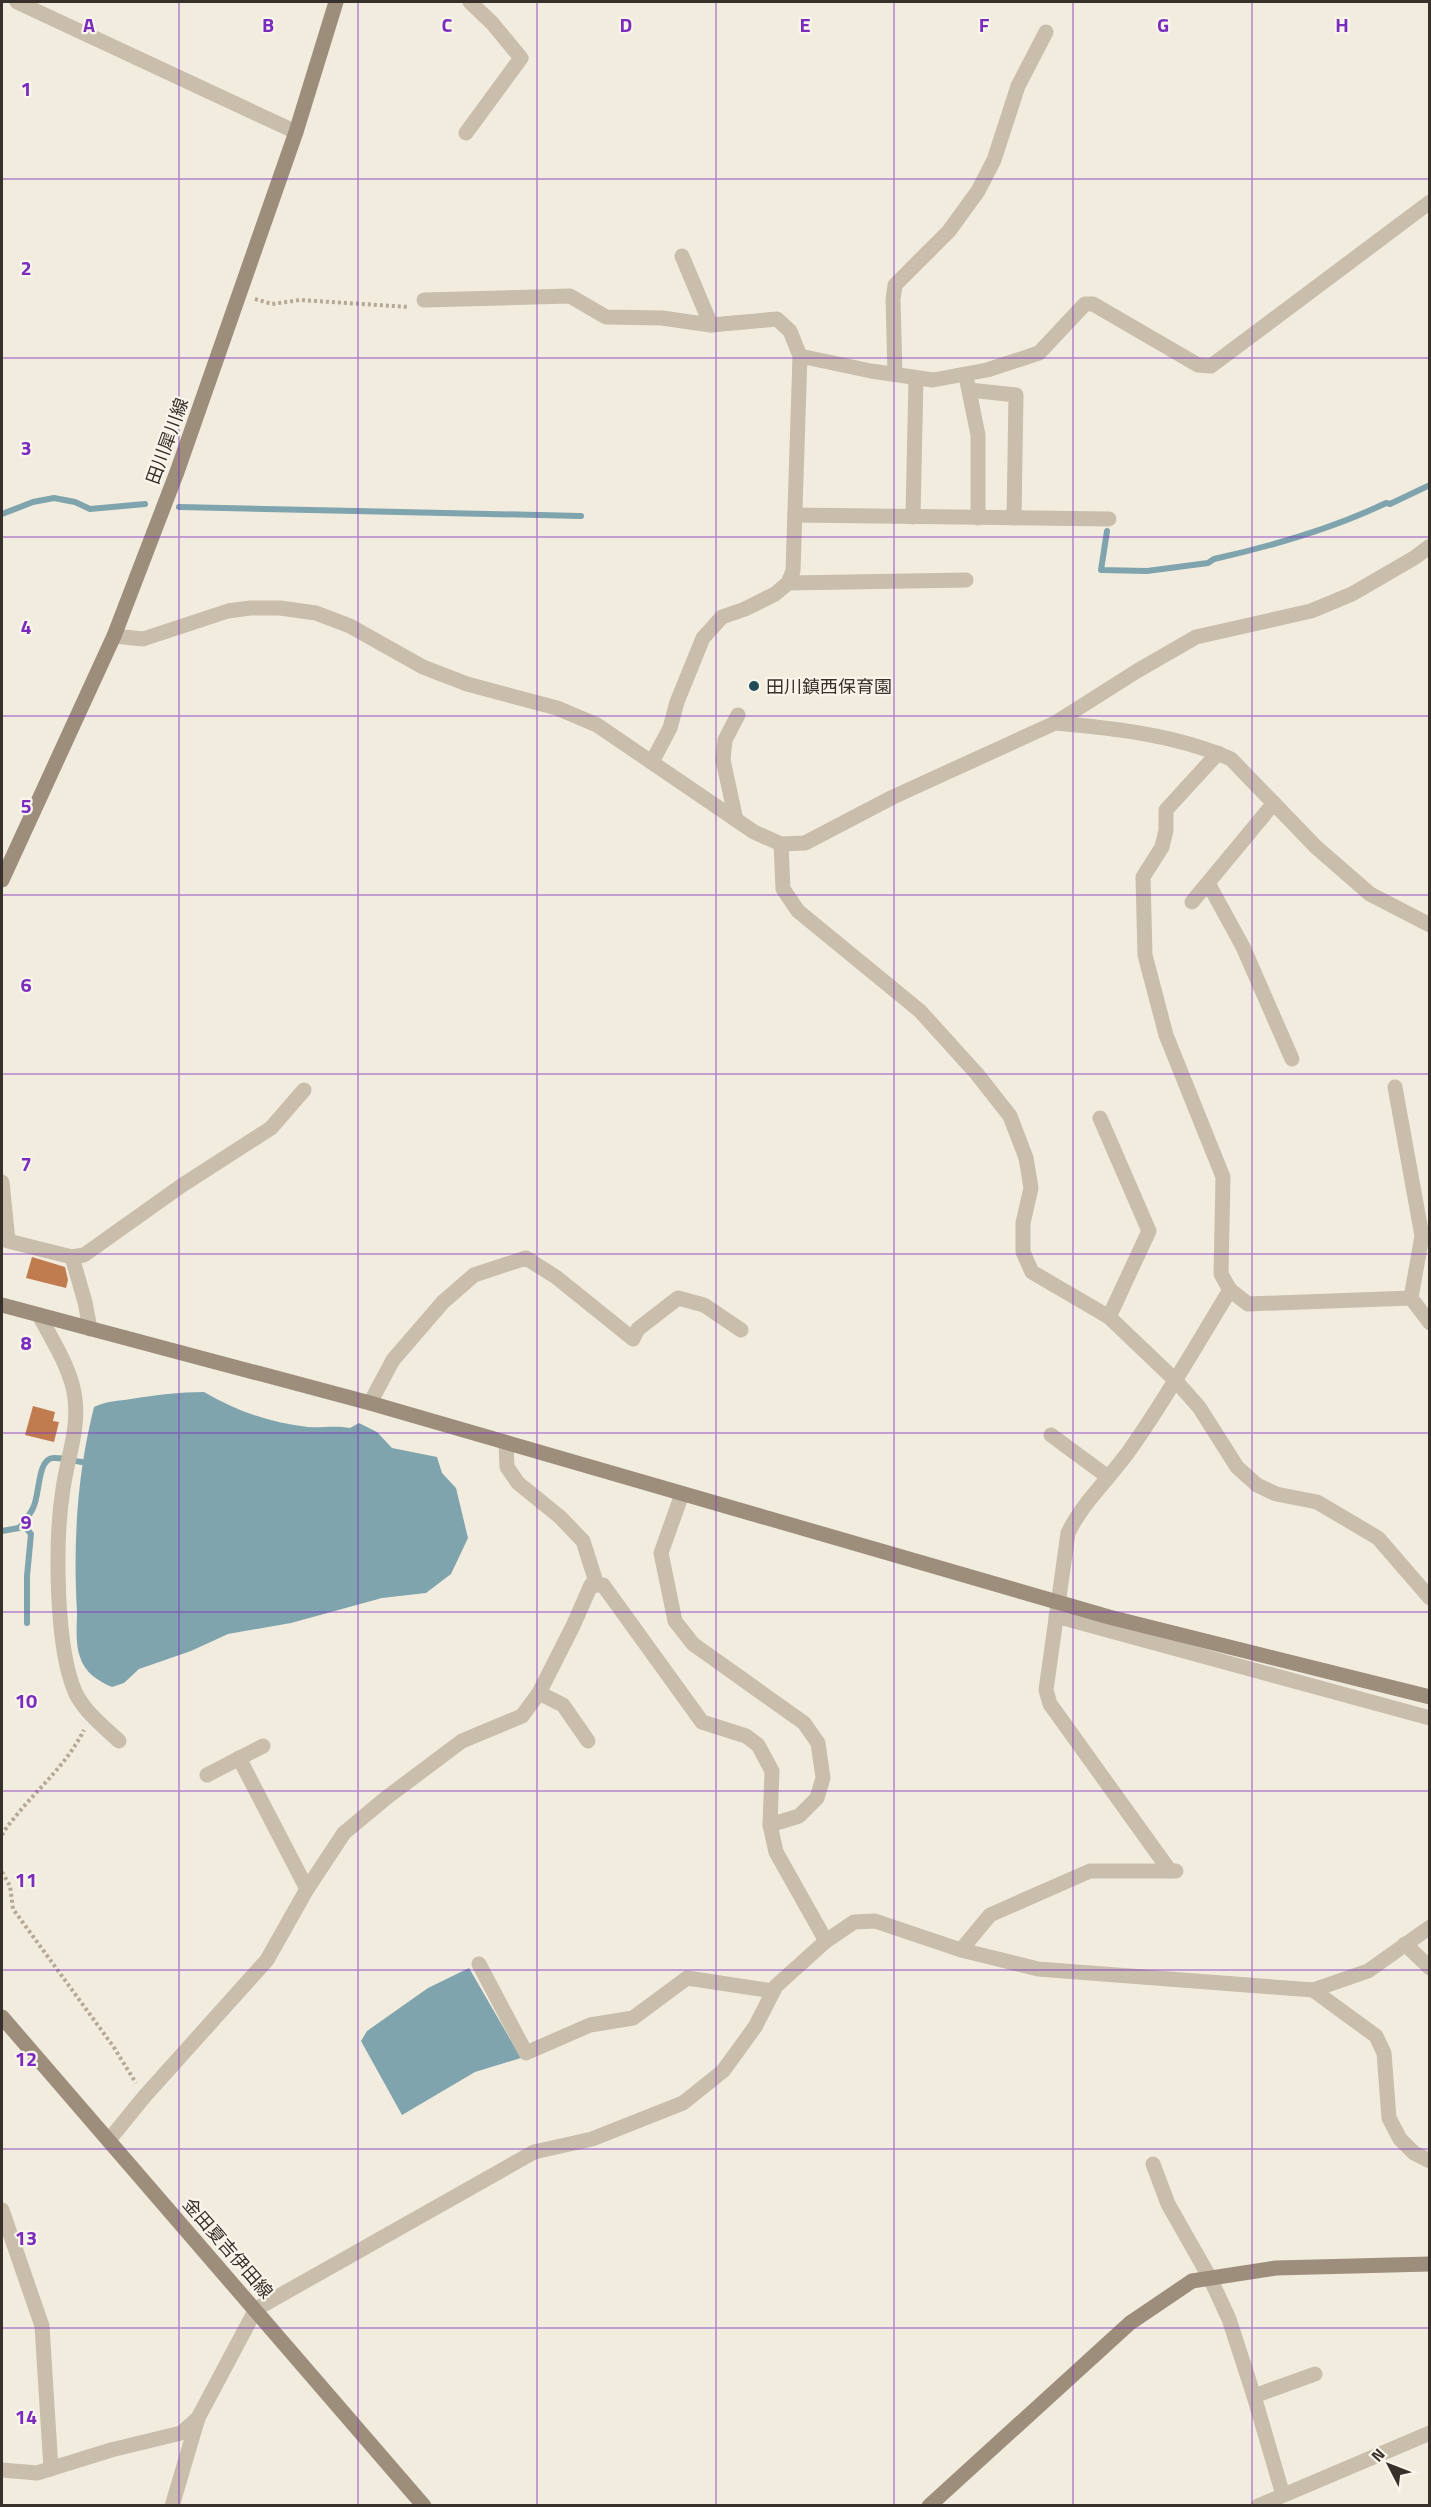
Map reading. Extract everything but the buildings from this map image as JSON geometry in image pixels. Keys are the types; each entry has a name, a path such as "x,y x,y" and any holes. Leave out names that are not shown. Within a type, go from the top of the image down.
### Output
{"street":[{"path":"17,2 296,132"},
{"name":"田川犀川線","path":"2,880 114,636 177,472 296,132 336,2"},
{"path":"466,133 521,58 492,23 470,2"},
{"path":"895,374 893,300 896,285 949,231 978,191 994,160 1018,86 1046,32"},
{"path":"800,356 933,380 987,370 1039,353 1085,304 1093,304 1198,365 1211,366 1430,202"},
{"path":"682,256 711,325"},
{"path":"424,300 570,296 606,317 662,318 711,325 777,319 790,331 800,356 793,571 788,583 775,594 745,609 722,616 703,638 677,702 670,728 652,762"},
{"path":"966,374 978,435 978,518"},
{"path":"913,517 916,378"},
{"path":"969,390 1016,395 1014,518"},
{"path":"795,515 1109,519"},
{"path":"114,636 143,639 228,611 250,608 280,608 316,613 351,626 434,671 467,684 557,708 597,725 754,832 781,844 805,843 893,797 1055,723 1137,671 1196,638 1311,611 1352,594 1414,558 1430,546"},
{"path":"788,583 966,580"},
{"path":"736,820 723,760 725,740 738,715"},
{"path":"1055,723 1118,728 1218,753 1231,759 1316,847 1371,894 1430,925"},
{"path":"1218,753 1166,810 1166,830 1162,847 1143,877 1143,888 1145,955 1166,1035 1223,1177 1221,1274 1230,1290 1248,1304 1411,1298"},
{"path":"1192,902 1274,803"},
{"path":"781,844 783,889 798,911 920,1011 977,1074 1010,1116 1026,1158 1031,1188 1023,1223 1023,1252 1032,1272 1108,1317 1175,1380 1199,1407 1237,1467 1257,1485 1276,1494 1317,1502 1378,1538 1430,1599"},
{"path":"1208,883 1243,946 1292,1059"},
{"path":"1395,1087 1422,1236 1411,1298 1430,1323"},
{"path":"2,1182 8,1240 72,1257 84,1255 181,1186 271,1128 304,1090"},
{"path":"1100,1118 1149,1231 1108,1317"},
{"path":"72,1257 90,1329"},
{"path":"370,1403 393,1360 443,1302 474,1275 526,1258 556,1277 633,1339 638,1329 678,1298 704,1305 741,1330"},
{"path":"961,1950 990,1915 1090,1871 1174,1871 1050,1704 1046,1690 1068,1533 1075,1518 1129,1452 1230,1290"},
{"path":"2,1305 370,1403 682,1494 1056,1609 1430,1718"},
{"path":"39,1315 60,1356 75,1398 75,1434 60,1505 60,1620 68,1666 76,1694 91,1715 119,1741"},
{"path":"1051,1435 1108,1478"},
{"path":"506,1443 507,1467 518,1483 560,1517 583,1541 597,1585"},
{"path":"682,1494 661,1553 675,1621 693,1644 804,1723 818,1743 824,1778 817,1798 799,1816 770,1825"},
{"path":"109,2140 144,2097 267,1960 306,1889 344,1833 386,1798 462,1742 522,1716 538,1693 573,1626 591,1585 603,1585 702,1722 746,1736 758,1745 772,1771 770,1825 776,1852 826,1941"},
{"path":"1056,1609 1430,1697"},
{"path":"538,1693 563,1705 588,1741"},
{"path":"207,1776 263,1746"},
{"path":"239,1758 306,1889"},
{"path":"172,2505 198,2418 256,2309 534,2152 592,2139 683,2103 723,2071 755,2027 773,1990 826,1941 854,1922 875,1921 961,1950 1038,1969 1313,1990 1368,1971 1430,1927"},
{"path":"1405,1944 1430,1968"},
{"path":"479,1964 526,2054 590,2025 633,2018 687,1978 773,1990"},
{"path":"1313,1990 1376,2036 1384,2054 1389,2118 1400,2139 1414,2153 1430,2161"},
{"name":"金田夏吉伊田線","path":"2,2017 424,2505"},
{"path":"1153,2164 1168,2204 1210,2278 1229,2319 1283,2495"},
{"path":"2,2210 42,2326 51,2469"},
{"path":"929,2505 1130,2323 1192,2281 1276,2268 1430,2264"},
{"path":"1254,2396 1315,2374"},
{"path":"2,2470 37,2473 111,2450 181,2433 198,2418"},
{"path":"1258,2505 1430,2433"}],"path":[{"path":"240,295 272,304 300,300 414,307 424,300"},
{"path":"2,1835 75,1749 91,1715"},
{"path":"2,1872 10,1886 13,1909 113,2046 144,2097"}],"water":[{"path":"204,1392 241,1410 281,1423 308,1427 350,1428 359,1423 377,1432 392,1448 437,1457 442,1473 456,1488 468,1538 451,1574 426,1593 382,1598 291,1623 228,1634 191,1651 139,1669 124,1683 112,1687 97,1679 85,1668 78,1652 77,1640 76,1534 80,1483 94,1407 108,1402 149,1396"},
{"path":"469,1968 521,2058 475,2072 402,2115 361,2041 367,2031 428,1988"}],"waterway":[{"path":"1107,531 1101,570 1147,571 1208,563 1214,559 1323,529 1386,503 1390,504 1430,485"},
{"path":"2,514 33,502 54,498 75,502 90,509 145,504"},
{"path":"179,507 581,516"},
{"path":"2,1531 19,1528 30,1513 35,1502 41,1471 48,1460 56,1458 82,1462"},
{"path":"19,1528 26,1528 31,1534 27,1576 27,1623"}],"place":[{"name":"田川鎮西保育園","path":"754,686"}]}
